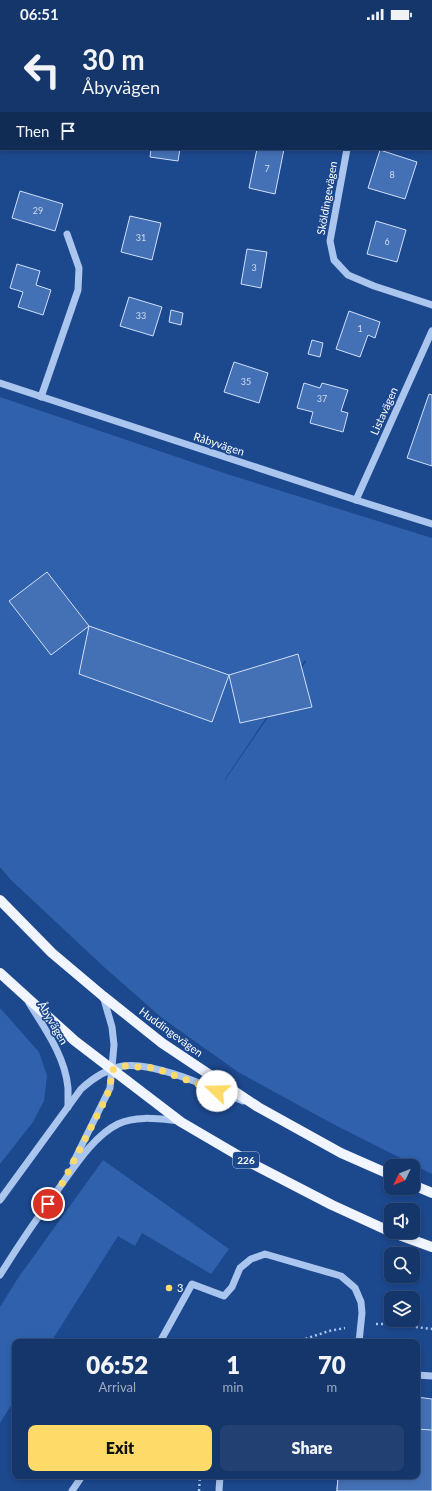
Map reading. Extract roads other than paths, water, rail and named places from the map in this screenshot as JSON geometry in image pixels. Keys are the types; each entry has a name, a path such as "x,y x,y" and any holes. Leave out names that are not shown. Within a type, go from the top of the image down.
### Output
{"main road":[{"name":"Huddingevägen","path":"0,900 52,952 103,996 162,1043 258,1106 341,1153 384,1173"},
{"name":"226","path":"0,973 75,1041 181,1122 251,1163 332,1205 384,1229"},
{"path":"420,1188 432,1193"},
{"name":"226","path":"410,1239 432,1247"}],"street":[{"name":"Sköldingevägen","path":"347,150 330,241 334,260 348,275 374,286 432,305"},
{"path":"41,397 78,290 79,268 68,234"},
{"name":"Listavägen","path":"356,500 432,331"},
{"name":"Råbyvägen","path":"0,383 432,524"},
{"path":"63,1182 106,1099 110,1088 114,1046 112,1027 103,996"},
{"name":"Åbyvägen","path":"26,997 57,1049 68,1088 68,1107"},
{"path":"0,1200 81,1089 90,1080 112,1070 124,1066 154,1068 177,1075 258,1106"},
{"path":"0,1274 63,1182 91,1146 104,1133 119,1123 138,1119 156,1118 181,1122"},
{"path":"162,1339 192,1284 224,1296 232,1286 240,1268 252,1259 265,1254 341,1276 355,1288 361,1302 359,1339"},
{"path":"420,1375 432,1376"},
{"path":"72,1491 80,1479"},
{"path":"219,1491 220,1479"}],"place":[{"name":"3","path":"169,1288"}]}
